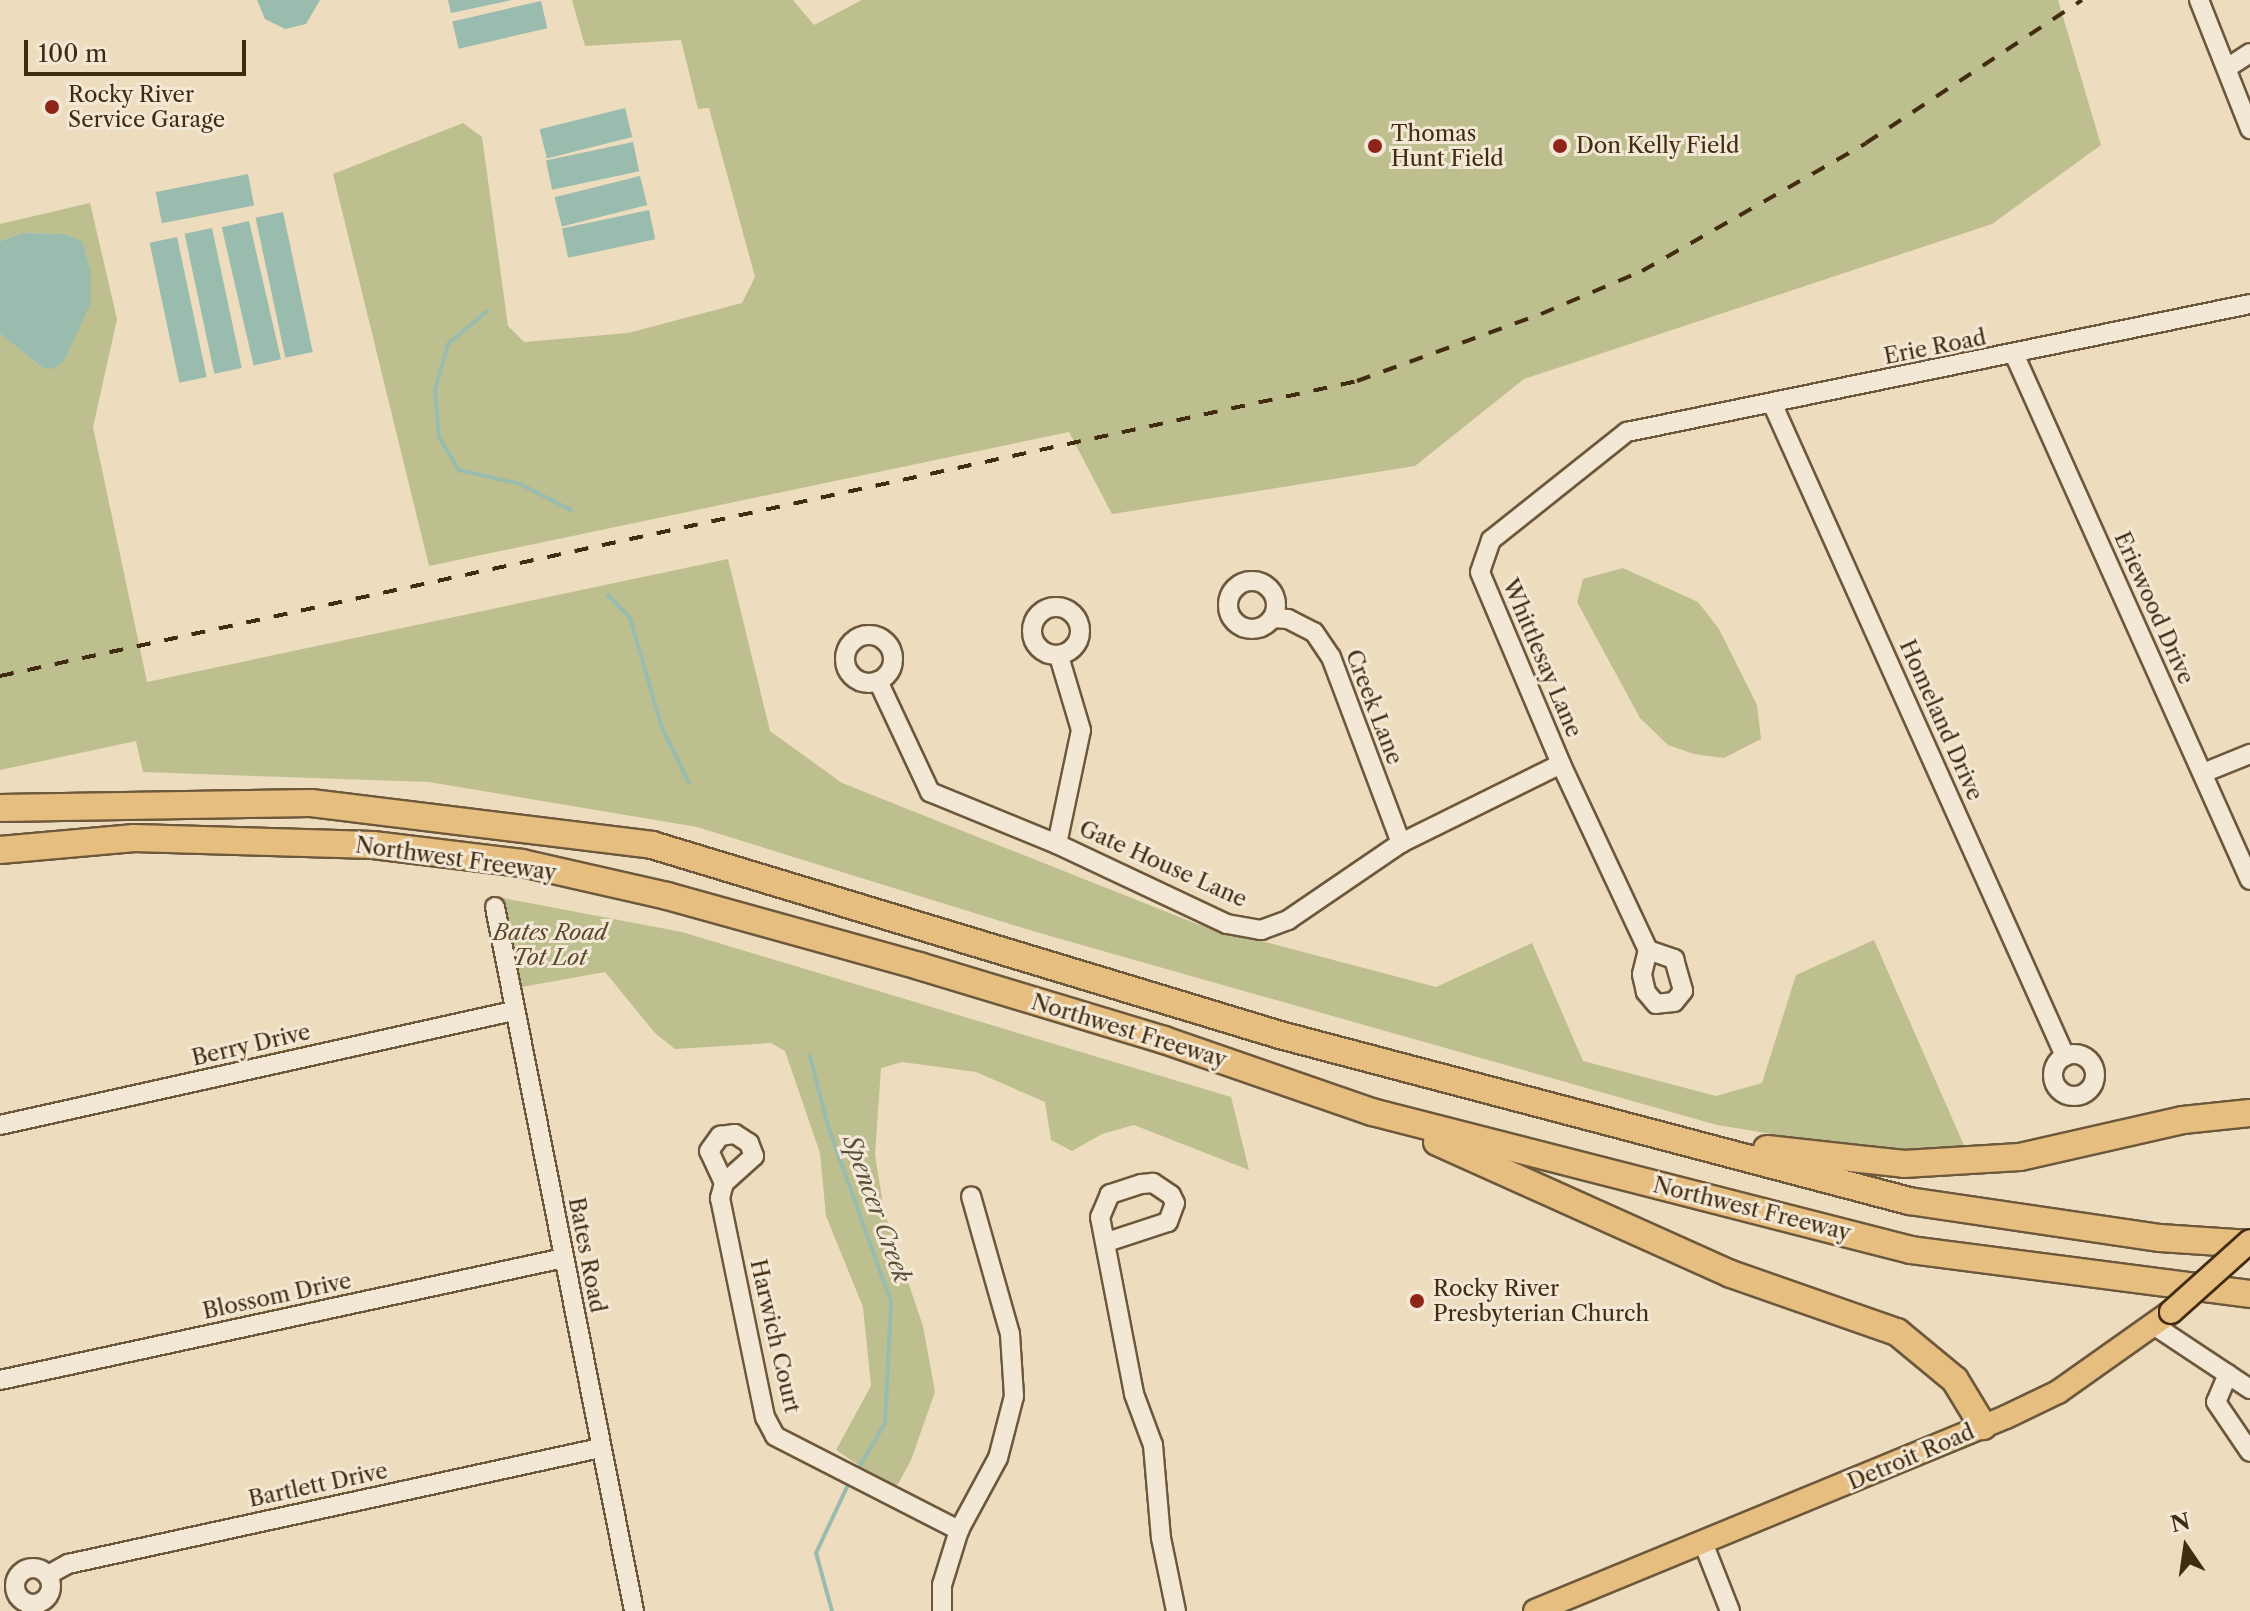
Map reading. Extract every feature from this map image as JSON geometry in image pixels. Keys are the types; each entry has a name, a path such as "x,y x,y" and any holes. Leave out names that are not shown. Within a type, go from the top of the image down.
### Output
{"highway":[{"name":"Northwest Freeway","path":"0,808 311,803 652,845 1280,1035 1909,1201 2160,1238 2250,1242"},
{"name":"Northwest Freeway","path":"0,850 134,838 373,845 522,863 667,896 919,966 1164,1040 1372,1112 1911,1250 2250,1294"},
{"path":"1372,1112 1731,1274 1897,1332 1955,1380 1983,1426"},
{"path":"1680,1140 1904,1164 2020,1157 2183,1120 2250,1113"}],"main road":[{"name":"Detroit Road","path":"1535,1611 1704,1545 2058,1392 2163,1319 2250,1242"}],"street":[{"path":"2199,0 2250,129"},
{"path":"2227,68 2250,53"},
{"name":"Erie Road","path":"1627,432 2015,356 2250,304"},
{"name":"Eriewood Drive","path":"2015,356 2250,880"},
{"name":"Homeland Drive","path":"1772,403 2065,1056"},
{"name":"Whittlesay Lane","path":"1627,432 1491,540 1480,572 1561,764 1648,950"},
{"name":"Creek Lane","path":"1273,618 1288,619 1314,632 1331,657 1401,843"},
{"path":"1057,844 1081,730 1059,656"},
{"name":"Gate House Lane","path":"878,681 930,792 1057,844 1227,924 1261,930 1288,920 1401,843 1561,764"},
{"path":"2203,773 2250,754"},
{"name":"Bates Road","path":"495,907 513,1011 634,1611"},
{"name":"Berry Drive","path":"0,1125 513,1011"},
{"name":"Harwich Court","path":"724,1183 723,1213 765,1417 775,1436 959,1530"},
{"path":"942,1611 942,1585 959,1530 998,1458 1014,1396 1010,1334 971,1196"},
{"path":"1107,1242 1134,1394 1153,1445 1161,1538 1176,1611"},
{"name":"Blossom Drive","path":"0,1380 564,1258"},
{"path":"2163,1319 2250,1389"},
{"path":"2228,1374 2216,1402 2250,1452"},
{"name":"Bartlett Drive","path":"48,1575 68,1564 600,1448"},
{"path":"1704,1545 1730,1611"}],"green space":[{"path":"572,0 793,0 814,25 862,0 2058,0 2101,145 1992,224 1524,379 1415,466 1112,514 1069,432 429,566 333,174 463,123 482,137 508,326 524,342 628,333 742,303 755,277 709,108 698,109 681,40 585,46"},
{"path":"90,203 117,319 93,427 147,682 728,559 770,731 842,783 1197,924 1436,987 1532,943 1583,1061 1716,1096 1762,1083 1796,975 1874,940 1966,1150 1857,1148 1717,1125 1036,932 697,827 429,782 143,772 136,741 0,770 0,334 43,368 64,361 74,338 82,242 64,234 23,233 0,241 0,224"},
{"path":"1623,568 1698,602 1719,629 1757,705 1761,739 1724,758 1694,754 1668,745 1640,718 1577,602 1583,579"},
{"name":"Bates Road Tot Lot","path":"503,898 682,932 1231,1097 1249,1170 1134,1125 1102,1134 1072,1151 1051,1140 1045,1102 976,1072 902,1062 881,1068 875,1155 884,1211 923,1326 935,1392 911,1460 898,1484 890,1486 836,1450 871,1386 863,1307 826,1216 820,1153 785,1051 771,1043 675,1049 655,1033 605,972 522,987"}],"shaded area":[{"path":"257,0 320,0 306,24 285,29 265,19"},
{"path":"448,0 512,0 451,13"},
{"path":"541,1 547,28 459,49 452,21"},
{"path":"625,108 632,137 547,158 540,129"},
{"path":"633,142 639,171 552,190 546,161"},
{"path":"248,174 254,205 162,223 156,192"},
{"path":"640,176 647,205 562,226 555,197"},
{"path":"649,210 655,239 568,258 562,229"},
{"path":"283,212 313,352 285,358 256,218"},
{"path":"249,221 281,359 254,366 222,227"},
{"path":"212,228 242,368 214,374 185,234"},
{"path":"23,233 64,234 82,241 91,273 91,302 64,361 53,369 43,368 0,334 0,241"},
{"path":"177,237 207,377 179,383 150,243"}],"waterway":[{"name":"Spencer Creek","path":"487,311 448,344 435,390 439,437 459,470 520,484 571,510"},
{"name":"Spencer Creek","path":"608,595 630,618 662,728 689,783"},
{"name":"Spencer Creek","path":"810,1056 828,1126 891,1302 885,1423 860,1466"},
{"name":"Spencer Creek","path":"832,1611 816,1553 847,1487"}],"railway":[{"path":"0,676 1357,381 1541,314 1642,271 1866,143 2082,0"}],"place":[{"name":"Rocky River Service Garage","path":"52,107"},
{"name":"Thomas Hunt Field","path":"1375,146"},
{"name":"Don Kelly Field","path":"1560,146"},
{"name":"Rocky River Presbyterian Church","path":"1417,1301"}]}
